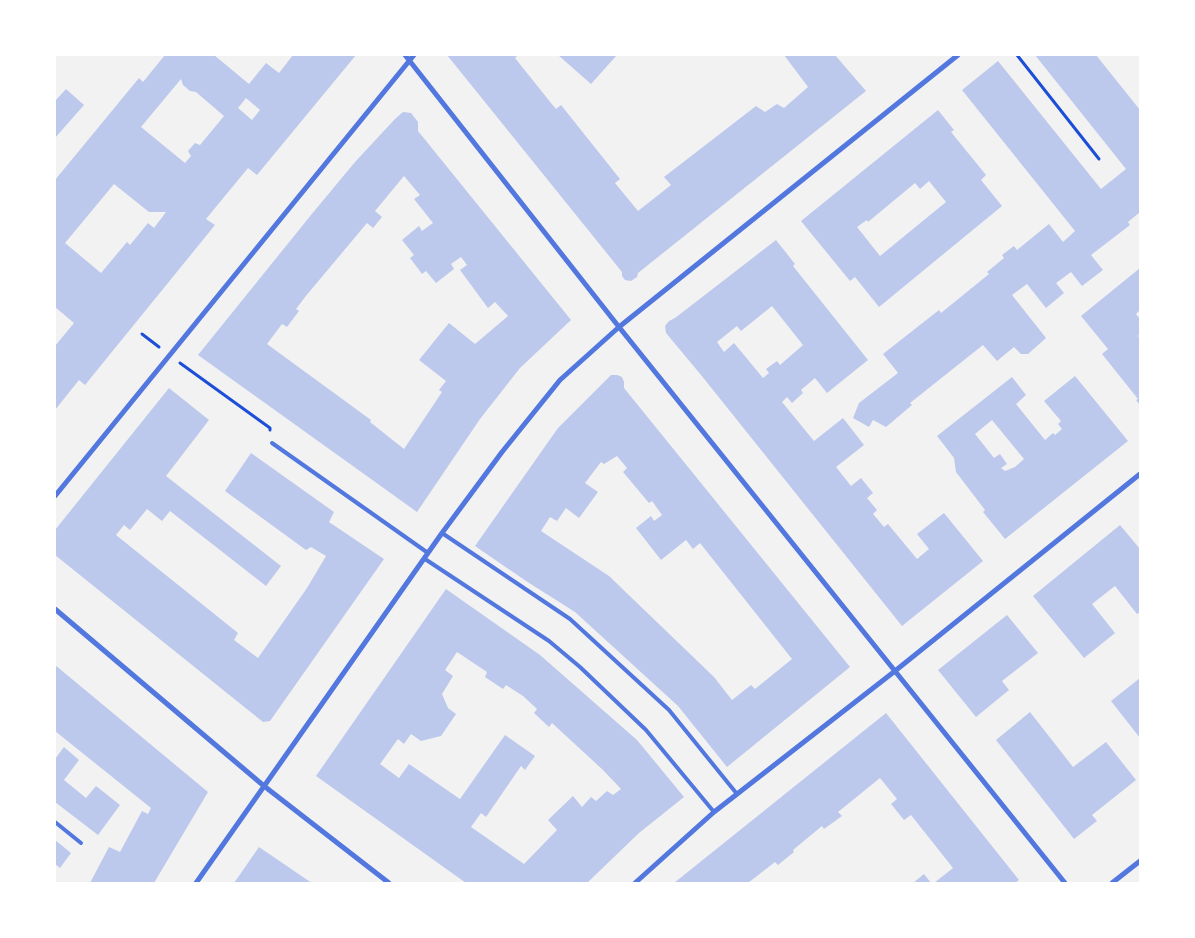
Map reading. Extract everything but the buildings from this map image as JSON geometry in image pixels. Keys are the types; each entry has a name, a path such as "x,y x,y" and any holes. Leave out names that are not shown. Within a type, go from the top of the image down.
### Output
{"street":[{"path":"405,55 619,327 1065,883"},
{"path":"55,496 414,55"},
{"path":"196,883 442,533 502,452 560,380 619,327 958,55"},
{"path":"635,883 714,812 895,671 1140,474"},
{"path":"55,609 264,786 389,883"},
{"path":"1112,883 1140,861"}],"lane":[{"path":"272,443 426,556 548,641 580,667 646,730 714,812"},
{"path":"442,533 570,619 669,710 737,794"},
{"path":"55,822 81,843"}],"path":[{"path":"1017,55 1099,159"},
{"path":"142,334 270,428 272,443"}]}
